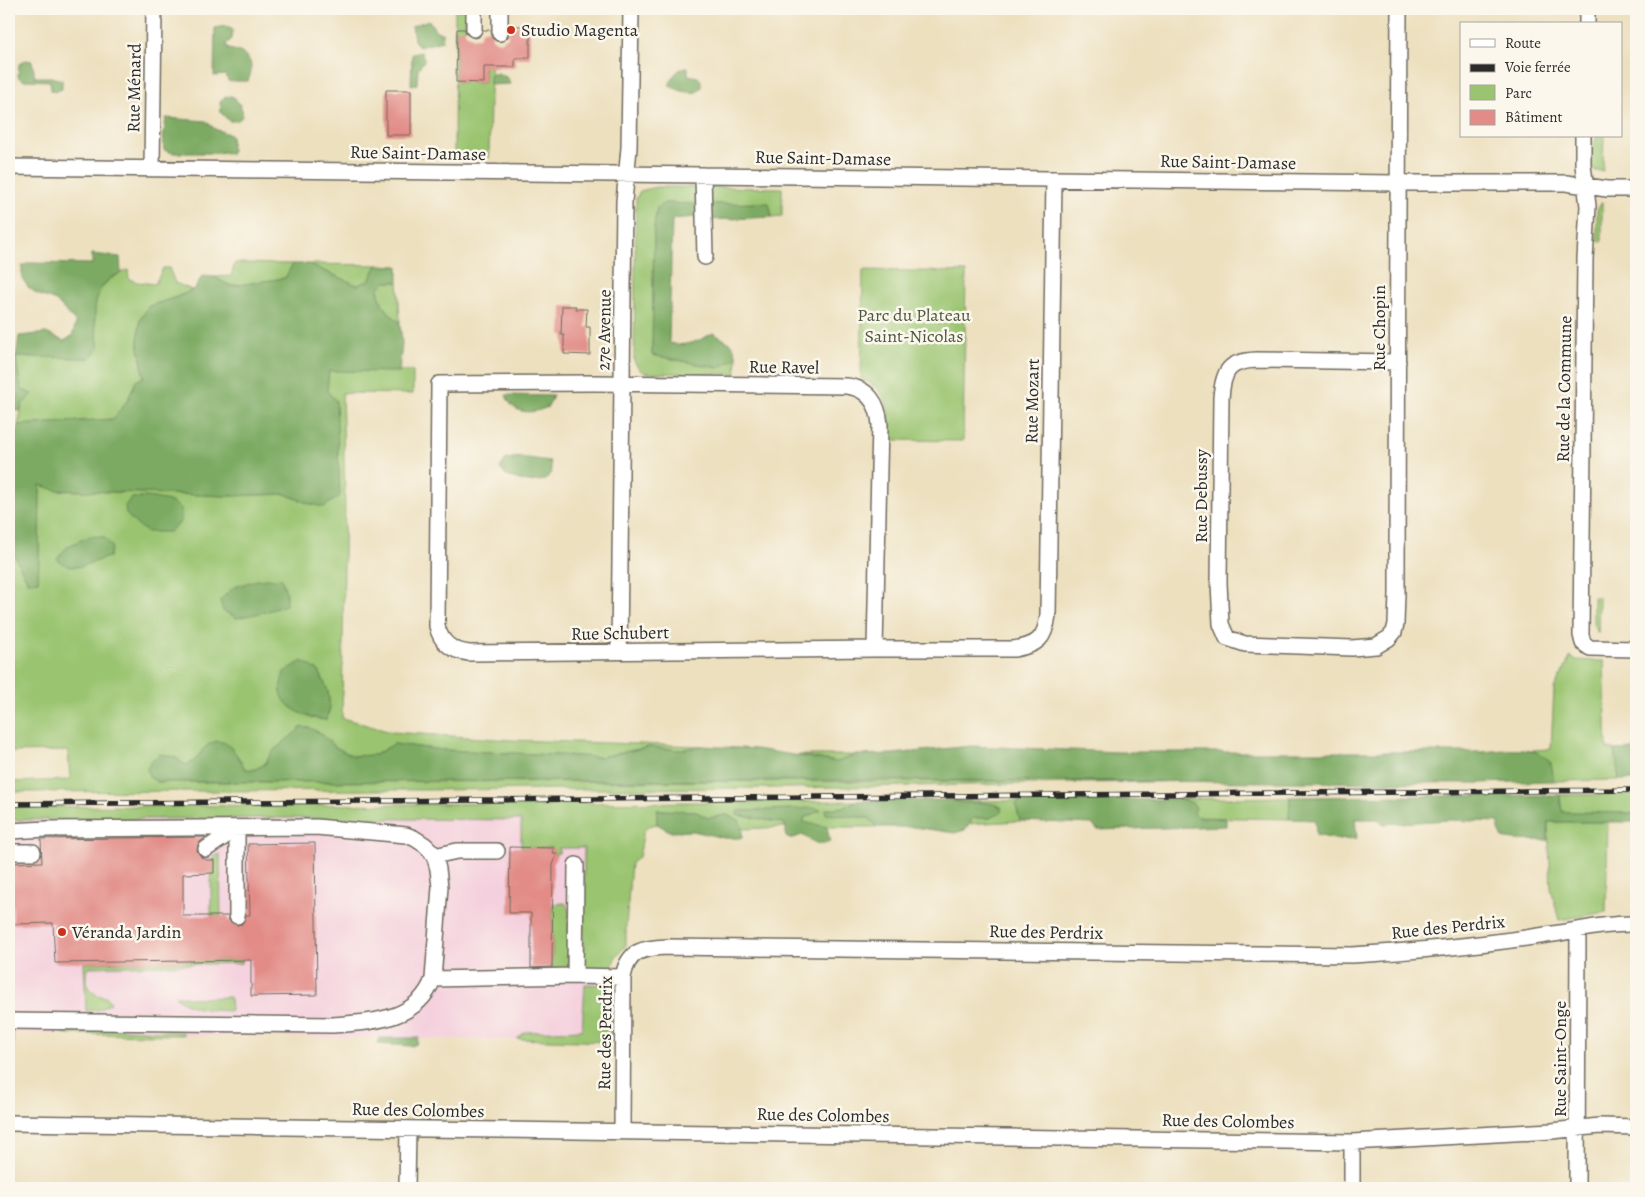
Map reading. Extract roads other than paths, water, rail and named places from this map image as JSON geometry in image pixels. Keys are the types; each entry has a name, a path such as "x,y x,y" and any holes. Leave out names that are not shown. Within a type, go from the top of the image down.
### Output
{"street":[{"name":"Rue Ménard","path":"152,168 154,9"},
{"path":"474,9 474,29"},
{"path":"500,9 500,33"},
{"name":"27e Avenue","path":"619,652 624,201 629,148 631,9"},
{"name":"Rue Chopin","path":"1383,643 1394,632 1397,608 1398,9"},
{"path":"1587,9 1587,22"},
{"name":"Rue de la Commune","path":"1583,138 1585,186 1588,206 1585,259 1580,632 1584,643 1590,648 1636,649"},
{"name":"Rue Saint-Damase","path":"9,167 1397,183 1566,183 1606,189 1636,189"},
{"path":"703,175 705,257"},
{"name":"Rue Mozart","path":"1047,623 1054,179"},
{"name":"Rue Debussy","path":"1383,643 1368,647 1352,648 1245,644 1227,638 1221,624 1219,583 1220,398 1223,382 1229,370 1237,362 1244,360 1398,362"},
{"name":"Rue Ravel","path":"439,384 622,383 846,386 854,387 869,395 878,411 880,424 875,649"},
{"name":"Rue Schubert","path":"439,384 437,626 442,639 451,648 469,653 1014,649 1039,641 1047,623"},
{"path":"9,831 40,829 316,827 406,835 425,845 434,856 440,887 433,979 430,988 423,997 407,1010 394,1017 377,1021 332,1025 9,1021"},
{"path":"206,850 224,837 231,828"},
{"path":"231,828 237,916"},
{"path":"434,856 457,851 497,851"},
{"path":"9,852 33,852"},
{"path":"575,976 576,865"},
{"name":"Rue des Perdrix","path":"622,1131 624,969 632,956 646,949 661,947 1352,955 1416,950 1546,935 1609,924 1636,924"},
{"name":"Rue Saint-Onge","path":"1577,1188 1578,930"},
{"path":"433,979 575,976 623,977"},
{"name":"Rue des Colombes","path":"9,1124 1352,1142 1600,1126 1636,1127"},
{"path":"407,1188 408,1129"},
{"path":"1352,1142 1352,1188"}],"railway":[{"path":"9,804 1636,790"}],"place":[{"name":"Studio Magenta","path":"511,30"},
{"name":"Véranda Jardin","path":"62,932"}],"park label":[{"name":"Parc du Plateau Saint-Nicolas","path":"914,325"}]}
